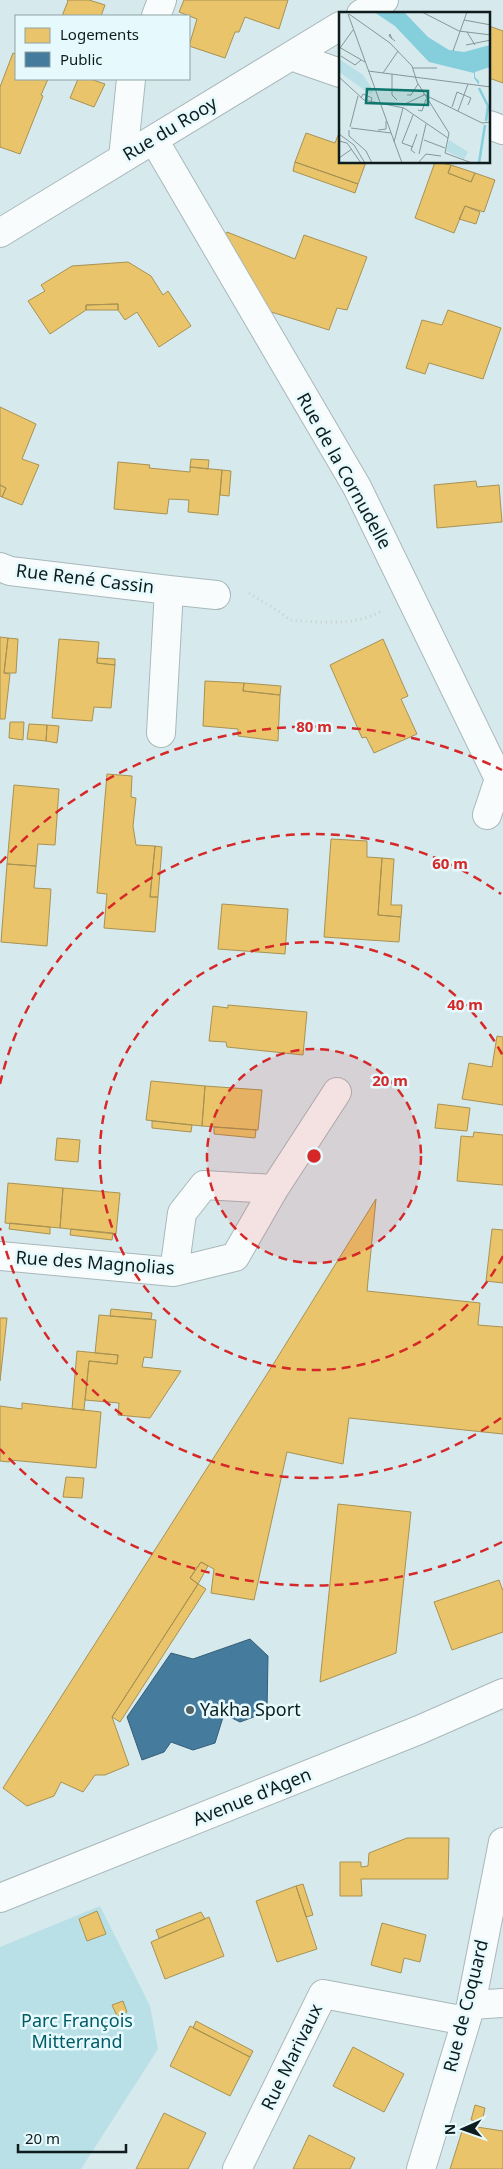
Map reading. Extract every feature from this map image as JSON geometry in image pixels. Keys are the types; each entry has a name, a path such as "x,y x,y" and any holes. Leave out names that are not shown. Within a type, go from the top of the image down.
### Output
{"street":[{"path":"156,15 162,0"},
{"path":"364,12 384,0"},
{"name":"Rue du Rooy","path":"0,233 339,27"},
{"path":"291,56 339,73"},
{"path":"123,158 131,80"},
{"path":"490,126 503,130"},
{"name":"Rue de la Cornudelle","path":"154,140 357,487 499,778 487,815"},
{"name":"Rue René Cassin","path":"0,567 10,571 216,595"},
{"name":"Rue René Cassin","path":"161,734 170,590"},
{"name":"Rue des Magnolias","path":"0,1256 174,1272 235,1257 274,1189 337,1092"},
{"path":"174,1272 182,1213 204,1186 274,1189"},
{"name":"Avenue d'Agen","path":"0,1898 419,1730 503,1693"},
{"name":"Rue de Coquard","path":"421,2169 468,2013 503,1842"},
{"name":"Rue Marivaux","path":"237,2169 324,1994 468,2013"},
{"path":"468,2013 503,2003"}],"path":[{"path":"216,595 250,593 290,620 328,622 372,617 408,593"}],"green space":[{"name":"Parc François Mitterrand","path":"100,1906 150,2006 158,2049 81,2169 0,2169 0,1947"}],"building: Logements":[{"path":"89,0 105,5 101,15 62,15 68,1"},
{"path":"184,0 288,0 279,29 245,17 239,32 235,32 225,58 190,46 197,19 179,12"},
{"path":"490,26 503,31 503,83 490,78"},
{"path":"13,53 15,54 15,80 48,80 20,154 0,147 0,87"},
{"path":"78,80 93,80 105,84 94,107 70,98"},
{"path":"306,133 335,143 339,133 339,164 365,164 358,184 295,162"},
{"path":"295,162 358,184 355,193 293,171"},
{"path":"434,164 451,165 448,173 471,182 475,173 495,180 484,212 465,206 454,233 415,218"},
{"path":"451,165 475,173 471,182 448,173"},
{"path":"465,206 480,212 476,224 459,219"},
{"path":"227,232 295,259 304,235 367,257 347,310 337,308 329,330 268,311 222,240"},
{"path":"128,262 151,276 163,295 168,291 191,326 159,347 137,312 125,320 118,310 118,304 86,305 86,310 50,334 28,301 45,291 41,285 72,266"},
{"path":"118,304 118,310 86,310 86,305"},
{"path":"448,310 501,328 483,379 429,363 425,374 406,368 422,320 442,325"},
{"path":"0,407 36,424 22,459 39,465 22,505 2,497 6,488 0,485"},
{"path":"191,459 209,460 208,469 190,467"},
{"path":"118,462 150,465 149,468 190,472 190,467 222,470 218,515 188,512 189,500 169,499 167,514 114,509"},
{"path":"222,470 231,471 229,496 220,495"},
{"path":"476,481 477,487 499,485 502,522 437,528 434,485"},
{"path":"0,485 6,488 2,497 0,496"},
{"path":"0,637 8,638 4,673 10,674 5,719 0,719"},
{"path":"8,638 18,639 16,673 4,673"},
{"path":"59,639 99,642 97,663 115,665 111,708 94,707 92,721 52,718"},
{"path":"383,639 408,696 401,699 417,734 374,753 366,737 362,738 330,665"},
{"path":"97,658 115,659 115,665 97,663"},
{"path":"205,681 244,683 243,691 280,695 278,741 238,736 238,729 203,726"},
{"path":"244,683 281,686 280,695 243,691"},
{"path":"10,722 24,722 23,740 9,738"},
{"path":"29,724 47,725 46,741 27,739"},
{"path":"47,725 59,726 57,743 46,741"},
{"path":"107,774 132,776 131,797 136,798 133,826 136,845 155,846 150,897 158,897 155,932 104,928 107,894 97,893"},
{"path":"14,785 59,789 55,845 38,844 36,866 7,864"},
{"path":"331,839 367,841 367,857 382,858 378,915 401,917 399,942 324,937"},
{"path":"155,846 162,847 158,897 150,897"},
{"path":"382,858 394,859 391,905 402,905 401,917 378,915"},
{"path":"7,864 36,866 34,888 51,889 47,946 1,942"},
{"path":"222,904 288,909 285,954 218,949"},
{"path":"228,1005 307,1012 303,1055 227,1047 226,1042 209,1041 213,1006 228,1008"},
{"path":"497,1036 503,1037 503,1105 462,1099 469,1063 492,1067"},
{"path":"151,1081 205,1086 202,1126 146,1120"},
{"path":"205,1086 262,1090 258,1130 202,1126"},
{"path":"438,1104 470,1108 467,1131 435,1128"},
{"path":"152,1121 192,1125 191,1132 152,1128"},
{"path":"214,1127 256,1130 255,1138 214,1134"},
{"path":"474,1132 503,1135 503,1185 457,1181 461,1136 473,1137"},
{"path":"57,1138 80,1140 78,1162 55,1160"},
{"path":"8,1183 63,1188 60,1228 5,1223"},
{"path":"63,1188 120,1193 116,1234 60,1228"},
{"path":"376,1199 367,1291 480,1303 478,1325 503,1327 503,1434 349,1418 343,1464 287,1452 254,1600 211,1593 214,1569 201,1562 190,1578 198,1584 112,1717 129,1765 105,1775 95,1775 83,1792 61,1782 54,1796 27,1806 3,1788 269,1371"},
{"path":"10,1223 50,1227 50,1234 9,1229"},
{"path":"71,1229 113,1233 112,1240 70,1235"},
{"path":"492,1229 503,1230 503,1283 486,1281"},
{"path":"111,1309 152,1313 151,1319 110,1316"},
{"path":"99,1315 156,1320 152,1358 144,1357 142,1367 181,1371 150,1418 118,1415 119,1403 85,1400 89,1361 117,1364 118,1355 95,1353"},
{"path":"0,1318 7,1318 0,1381"},
{"path":"77,1351 118,1355 117,1364 89,1361 84,1410 72,1409"},
{"path":"22,1403 101,1412 96,1468 10,1460 9,1462 0,1461 0,1406 22,1409"},
{"path":"66,1477 84,1478 82,1498 63,1497"},
{"path":"338,1504 411,1512 396,1653 320,1682"},
{"path":"201,1562 208,1566 198,1584 190,1578"},
{"path":"499,1580 503,1591 503,1632 452,1650 434,1602"},
{"path":"198,1584 206,1589 120,1722 112,1717"},
{"path":"407,1838 449,1838 448,1879 361,1879 362,1896 340,1896 340,1862 361,1862 361,1867 368,1866 369,1853"},
{"path":"303,1884 313,1915 306,1917 296,1886"},
{"path":"296,1886 317,1949 277,1962 256,1901"},
{"path":"97,1911 106,1934 87,1941 79,1919"},
{"path":"201,1912 205,1919 159,1938 156,1930"},
{"path":"209,1917 224,1956 165,1979 151,1942"},
{"path":"382,1923 426,1935 420,1962 404,1958 401,1973 371,1965"},
{"path":"123,2001 127,2012 117,2016 112,2005"},
{"path":"196,2021 253,2051 250,2057 193,2028"},
{"path":"190,2026 250,2057 230,2096 170,2066"},
{"path":"353,2047 404,2074 384,2112 333,2086"},
{"path":"475,2105 485,2108 482,2122 471,2120"},
{"path":"164,2113 206,2133 188,2169 136,2169"},
{"path":"464,2125 503,2131 503,2169 450,2169"},
{"path":"309,2135 355,2158 350,2169 293,2169"}],"building: Public":[{"path":"250,1639 268,1656 267,1712 240,1722 224,1714 215,1743 193,1750 171,1742 164,1752 142,1760 127,1717 171,1653 193,1659"}],"place":[{"name":"Yakha Sport","path":"190,1710"}]}
